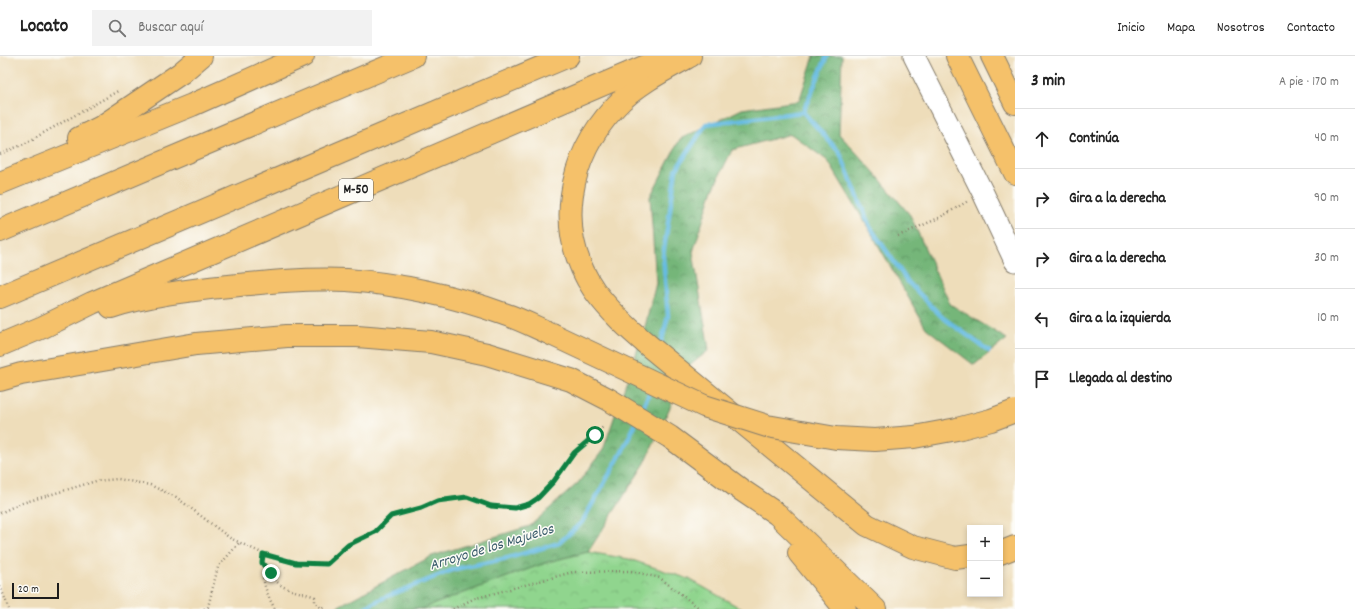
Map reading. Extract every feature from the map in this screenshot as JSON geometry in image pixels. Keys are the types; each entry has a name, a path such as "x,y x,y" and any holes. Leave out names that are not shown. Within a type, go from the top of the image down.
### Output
{"highway":[{"path":"0,177 100,127 181,73 201,56"},
{"path":"0,183 192,105 303,56"},
{"path":"0,231 413,56"},
{"path":"0,297 568,56"},
{"name":"M-50","path":"0,346 107,297 670,56"},
{"path":"690,56 637,87 615,106 598,128 582,156 574,178 570,220 575,251 584,272 594,289 620,321 867,525 913,547 955,558 967,556"},
{"path":"957,56 1015,173"},
{"path":"992,56 1015,103"},
{"path":"43,327 132,301 195,290 284,280 347,280 402,287 435,294 505,314 704,406 767,426 836,438 875,440 914,437 957,430 1015,411"},
{"path":"0,380 21,374 196,344 287,336 357,336 431,342 487,354 571,380 608,399 670,437 740,489 777,514 875,609"},
{"path":"740,489 785,535 845,609"},
{"path":"1003,552 1015,546"}],"street":[{"path":"914,56 983,193 1015,261"}],"path":[{"path":"0,154 24,144 124,88"},
{"path":"898,236 938,218 983,193"},
{"path":"0,513 19,504 96,481 118,479 150,485 176,497 230,538 263,554 296,563 327,564 348,545 375,532 391,516 421,508 437,501 467,497 491,506 515,508 529,504 538,498 554,481 574,453 603,427"},
{"path":"204,609 208,607 218,567 239,543"},
{"path":"263,554 262,571 264,588 275,609"},
{"path":"262,563 284,587 315,597 315,602 321,608 325,606"},
{"path":"453,609 473,599 573,572 631,571 660,578 700,609"},
{"path":"0,586 9,609"}],"green space":[{"path":"814,56 842,56 839,134 874,172 910,215 950,304 1007,339 974,365 926,328 828,161 791,134 732,150 713,189 693,252 709,350 688,367 645,463 588,552 548,562 421,609 333,609 432,556 530,526 578,483 603,450 644,331 656,283 650,197 680,139 742,109 799,101"},
{"path":"588,552 629,559 689,579 742,609 421,609 548,562"}],"waterway":[{"path":"827,56 803,112 840,153 870,227 908,282 942,317 989,351"},
{"name":"Arroyo de los Majuelos","path":"660,348 668,316 663,256 676,170 706,124 803,112"},
{"name":"Arroyo de los Majuelos","path":"641,413 651,388"},
{"name":"Arroyo de los Majuelos","path":"362,609 383,598 455,569 508,558 559,543 582,522 622,452 636,423"}],"route":[{"path":"271,573 262,563 263,554 296,563 327,564 348,545 375,532 391,516 421,508 437,501 467,497 491,506 515,508 529,504 538,498 554,481 574,453 595,435"}]}
